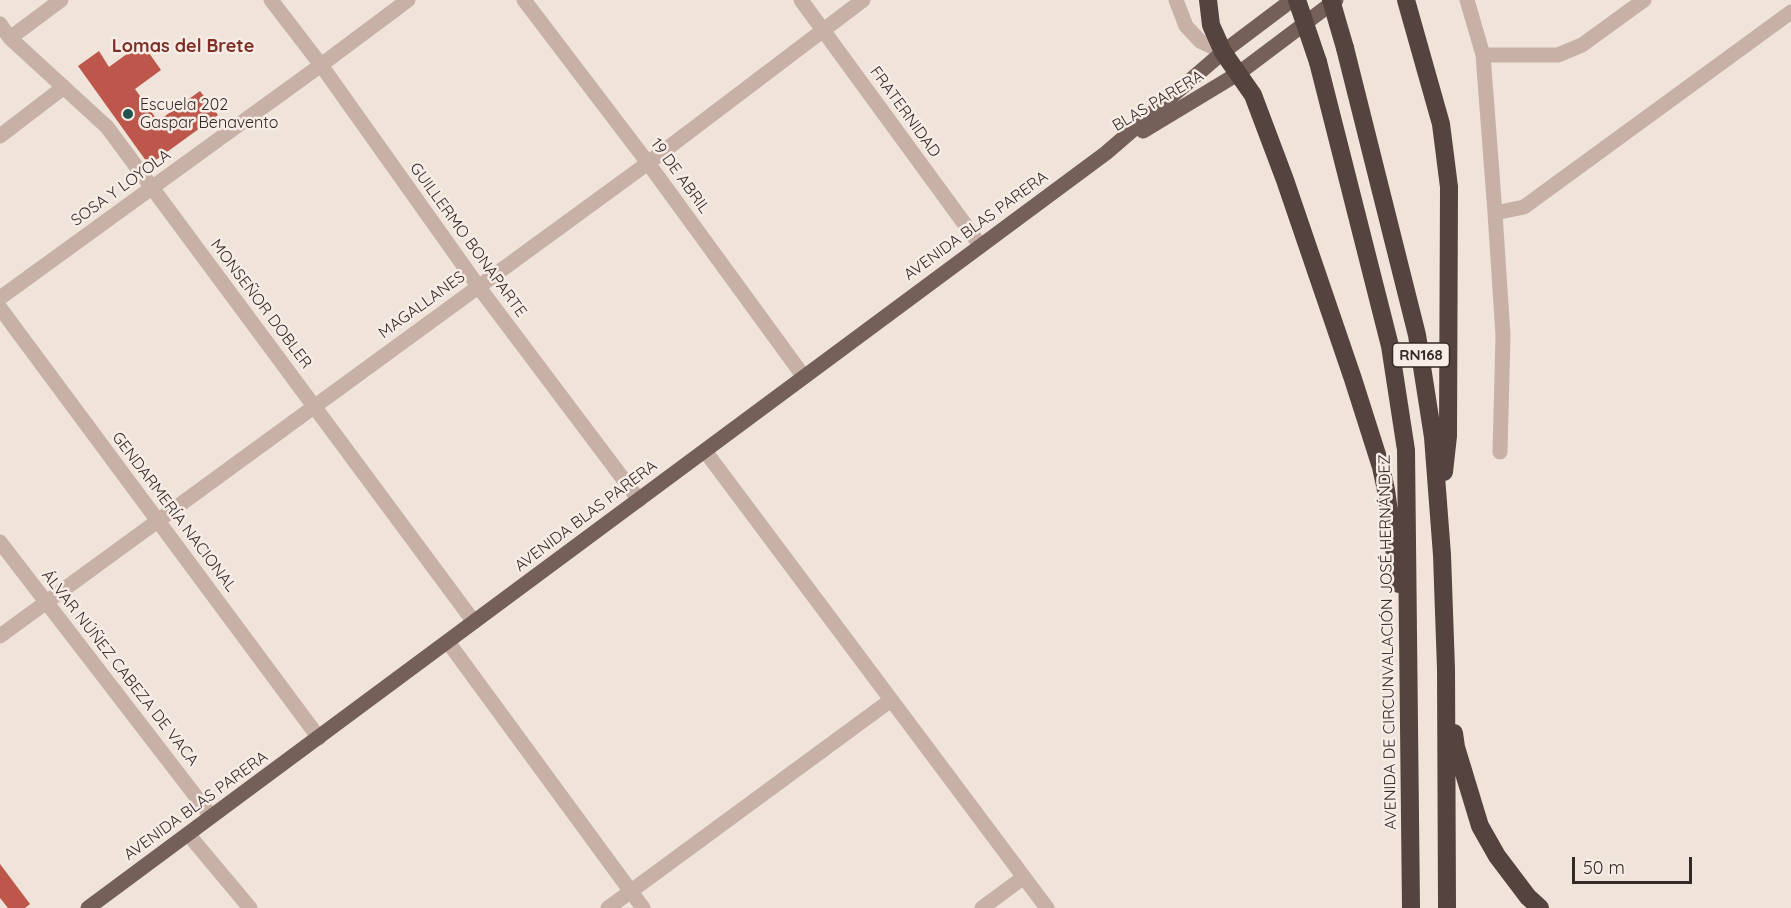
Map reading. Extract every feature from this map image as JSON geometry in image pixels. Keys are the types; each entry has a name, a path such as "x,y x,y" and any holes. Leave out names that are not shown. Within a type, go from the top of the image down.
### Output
{"highway":[{"path":"1208,0 1211,25 1223,52 1252,95 1285,180 1381,467 1386,490 1408,666"},
{"name":"AVENIDA DE CIRCUNVALACIÓN JOSÉ HERNÁNDEZ","path":"1297,0 1318,62 1390,346 1406,450 1411,908"},
{"name":"RN168","path":"1331,0 1417,335 1433,437 1446,669 1456,747 1480,826 1497,856 1528,897 1540,908"},
{"path":"1406,0 1442,124 1449,187 1448,436 1439,516"},
{"path":"1446,669 1447,908"}],"main road":[{"name":"BLAS PARERA","path":"1106,153 1223,52 1292,0"},
{"name":"BLAS PARERA","path":"1106,153 1239,74 1336,0"},
{"name":"AVENIDA BLAS PARERA","path":"88,908 1106,153"}],"street":[{"path":"10,38 61,0"},
{"name":"GUILLERMO BONAPARTE","path":"271,0 321,65 478,286 639,500"},
{"name":"SOSA Y LOYOLA","path":"0,298 408,0"},
{"name":"19 DE ABRIL","path":"524,0 648,163 804,377"},
{"name":"FRATERNIDAD","path":"801,0 980,245"},
{"name":"MAGALLANES","path":"0,636 648,163 863,0"},
{"path":"1176,0 1186,26 1200,41 1223,52"},
{"path":"1467,0 1484,55 1503,335 1500,452"},
{"path":"1484,55 1558,55 1582,45 1644,0"},
{"path":"1495,213 1524,207 1791,12"},
{"name":"MONSEÑOR DOBLER","path":"0,24 10,38 107,127 474,622"},
{"path":"0,136 64,87"},
{"name":"GENDARMERÍA NACIONAL","path":"0,308 318,738"},
{"path":"705,451 1047,908"},
{"name":"ÁLVAR NÚÑEZ CABEZA DE VACA","path":"0,542 211,816"},
{"path":"448,642 643,908"},
{"path":"608,908 891,700"},
{"path":"188,834 250,908"},
{"path":"982,908 1024,877"}],"building":[{"path":"142,43 161,70 135,89 158,121 200,91 218,115 149,165 78,66 99,51 109,67"},
{"path":"0,864 30,904 25,908 8,908 0,898"}],"place":[{"name":"Escuela 202 Gaspar Benavento","path":"128,114"}],"district":[{"name":"Lomas del Brete","path":"183,47"}]}
